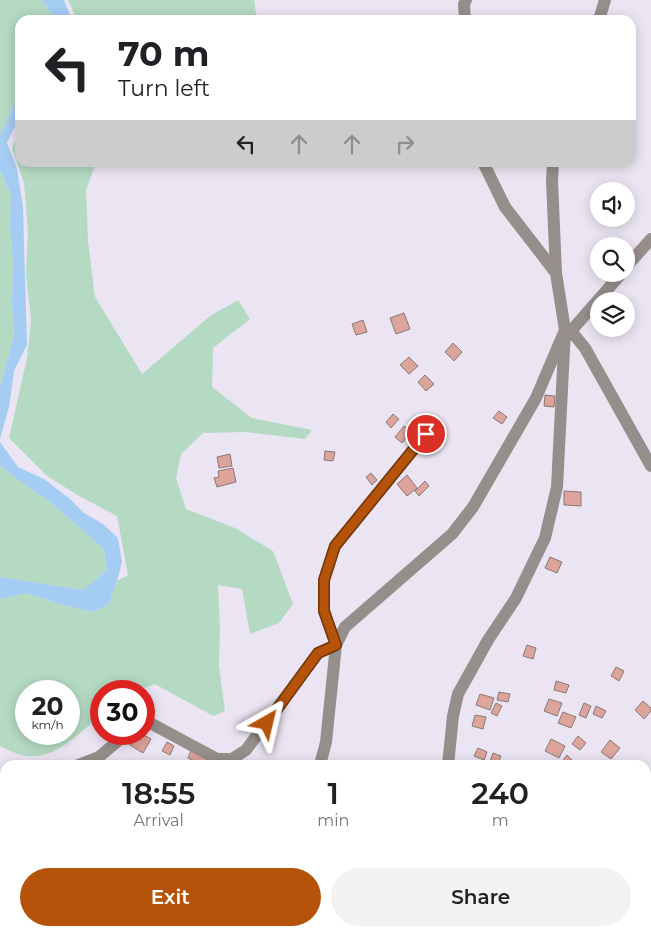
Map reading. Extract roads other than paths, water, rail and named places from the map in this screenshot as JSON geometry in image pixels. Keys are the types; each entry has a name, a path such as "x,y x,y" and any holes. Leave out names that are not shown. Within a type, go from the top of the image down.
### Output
{"street":[{"path":"465,15 464,4 466,0"},
{"path":"600,15 605,0"},
{"path":"485,167 505,207 556,273"},
{"path":"449,760 458,694 488,640 516,598 544,538 556,487 568,330 556,273 553,167"},
{"path":"635,257 651,239"},
{"path":"321,760 326,742 336,645 346,628 452,534 473,507 536,398 568,330 613,282"},
{"path":"568,330 584,348 651,466"},
{"path":"336,645 324,611 324,580 335,546 426,434"},
{"path":"238,760 318,653 336,645"},
{"path":"155,726 213,760"},
{"path":"91,760 99,757 113,745"}],"water":[{"path":"42,0 64,0 70,15 52,15"},
{"path":"15,103 15,126 7,143 17,169 23,207 27,345 14,371 9,407 0,439 0,388 14,336 12,304 13,263 10,227 11,194 0,170 0,136"},
{"path":"0,442 18,467 44,479 70,499 84,513 103,524 118,538 122,562 109,604 94,612 26,593 0,599 0,577 83,590 107,570 104,549 50,502 0,465"}]}
